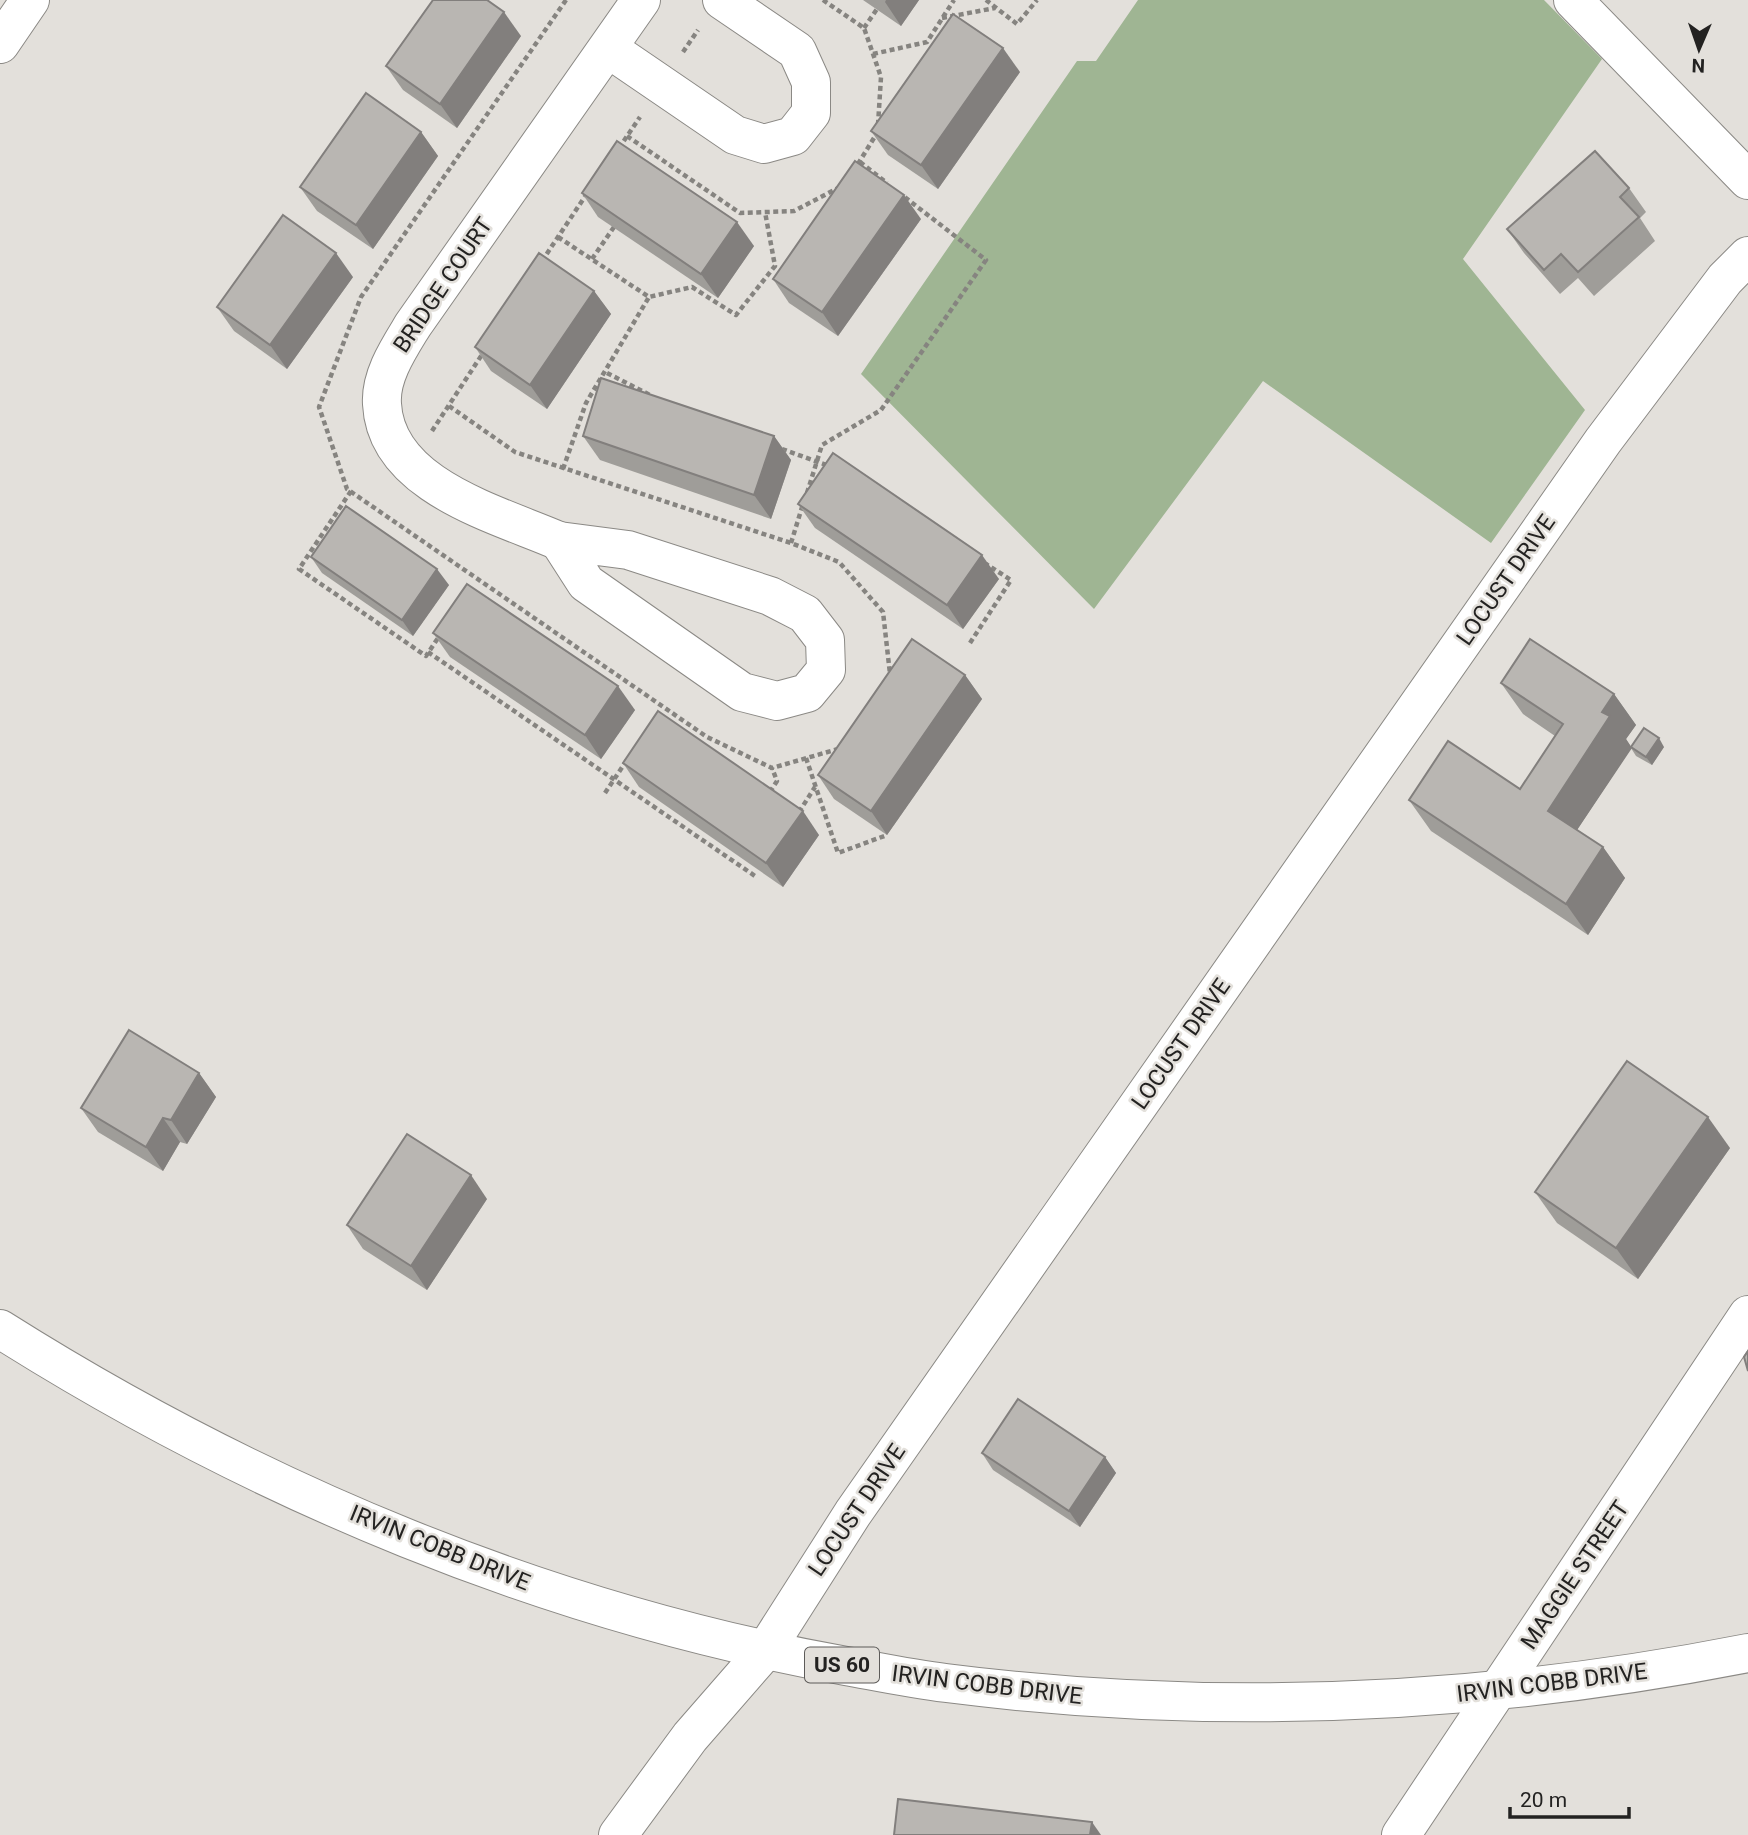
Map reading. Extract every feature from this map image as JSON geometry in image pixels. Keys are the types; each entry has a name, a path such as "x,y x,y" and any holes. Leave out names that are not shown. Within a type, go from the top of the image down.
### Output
{"street":[{"name":"BRIDGE COURT","path":"559,541 586,583 742,692 776,701 807,694 826,670 825,640 805,614 769,596 628,550 559,541 450,494 419,476 391,440 382,404 390,365 413,325 642,0"},
{"path":"1573,0 1748,180"},
{"path":"0,44 22,3"},
{"path":"609,48 735,135 764,144 793,136 811,113 811,82 797,51 713,11"},
{"name":"LOCUST DRIVE","path":"618,1835 690,1737 765,1651 853,1513 1603,442 1726,279 1748,256"},
{"name":"MAGGIE STREET","path":"1401,1835 1748,1315"},
{"name":"IRVIN COBB DRIVE","path":"0,1329 158,1422 276,1482 514,1579 634,1618 765,1651 943,1683 1136,1701 1398,1700 1498,1692 1658,1671 1748,1653"}],"path":[{"path":"566,0 361,297 319,407 347,489 707,737 772,768 841,748 843,759"},
{"path":"873,54 927,42 954,0"},
{"path":"986,0 1017,24 1037,0"},
{"path":"942,18 996,8"},
{"path":"864,28 877,9"},
{"path":"612,158 713,11"},
{"path":"927,42 936,48"},
{"path":"878,119 886,124"},
{"path":"656,167 661,159"},
{"path":"791,543 822,445 881,410 986,260 860,162"},
{"path":"536,271 596,181"},
{"path":"830,192 838,198"},
{"path":"719,211 725,202"},
{"path":"765,212 775,266 784,272"},
{"path":"592,259 614,228"},
{"path":"558,237 649,297 692,287 736,315 775,266"},
{"path":"562,469 586,403 607,373 649,297"},
{"path":"410,464 485,349"},
{"path":"607,373 653,396"},
{"path":"449,406 515,452 791,543 839,562 883,612 890,674 885,682"},
{"path":"770,446 817,460 839,471"},
{"path":"351,491 299,569 426,656 442,632"},
{"path":"970,643 1011,580 981,561"},
{"path":"471,590 479,580"},
{"path":"428,652 755,876"},
{"path":"656,718 663,707"},
{"path":"703,744 707,737"},
{"path":"806,758 838,853 887,835"},
{"path":"605,793 628,759"},
{"path":"766,798 777,781 772,768"},
{"path":"795,818 816,786"}],"green space":[{"path":"1138,0 1544,0 1602,59 1463,259 1585,410 1491,543 1263,381 1094,609 861,374 1077,61 1096,61"}],"building":[{"path":"433,0 487,0 504,12 440,104 386,66"},
{"path":"953,14 1003,48 921,165 871,131"},
{"path":"366,93 421,132 356,225 300,187"},
{"path":"617,141 737,222 701,274 582,193"},
{"path":"1595,151 1629,188 1620,197 1639,217 1578,272 1561,254 1544,270 1507,229"},
{"path":"855,161 904,195 822,312 773,279"},
{"path":"283,215 336,253 270,345 217,307"},
{"path":"539,253 594,291 530,385 475,347"},
{"path":"601,378 774,436 754,495 583,436"},
{"path":"833,453 982,555 947,605 798,504"},
{"path":"346,506 437,569 402,620 311,557"},
{"path":"467,584 618,686 585,735 433,633"},
{"path":"912,639 965,675 871,811 818,775"},
{"path":"1530,639 1614,694 1602,712 1610,716 1548,811 1603,847 1566,904 1409,800 1448,741 1520,789 1563,724 1501,683"},
{"path":"658,711 803,811 766,863 623,763"},
{"path":"1644,728 1659,738 1646,757 1631,747"},
{"path":"129,1030 199,1073 171,1120 163,1118 146,1147 81,1108"},
{"path":"1627,1061 1708,1117 1616,1248 1535,1192"},
{"path":"407,1134 471,1175 411,1266 347,1225"},
{"path":"1748,1351 1748,1371 1744,1357"},
{"path":"1018,1399 1105,1457 1069,1511 982,1453"},
{"path":"898,1799 1092,1822 1090,1835 894,1835"}]}
